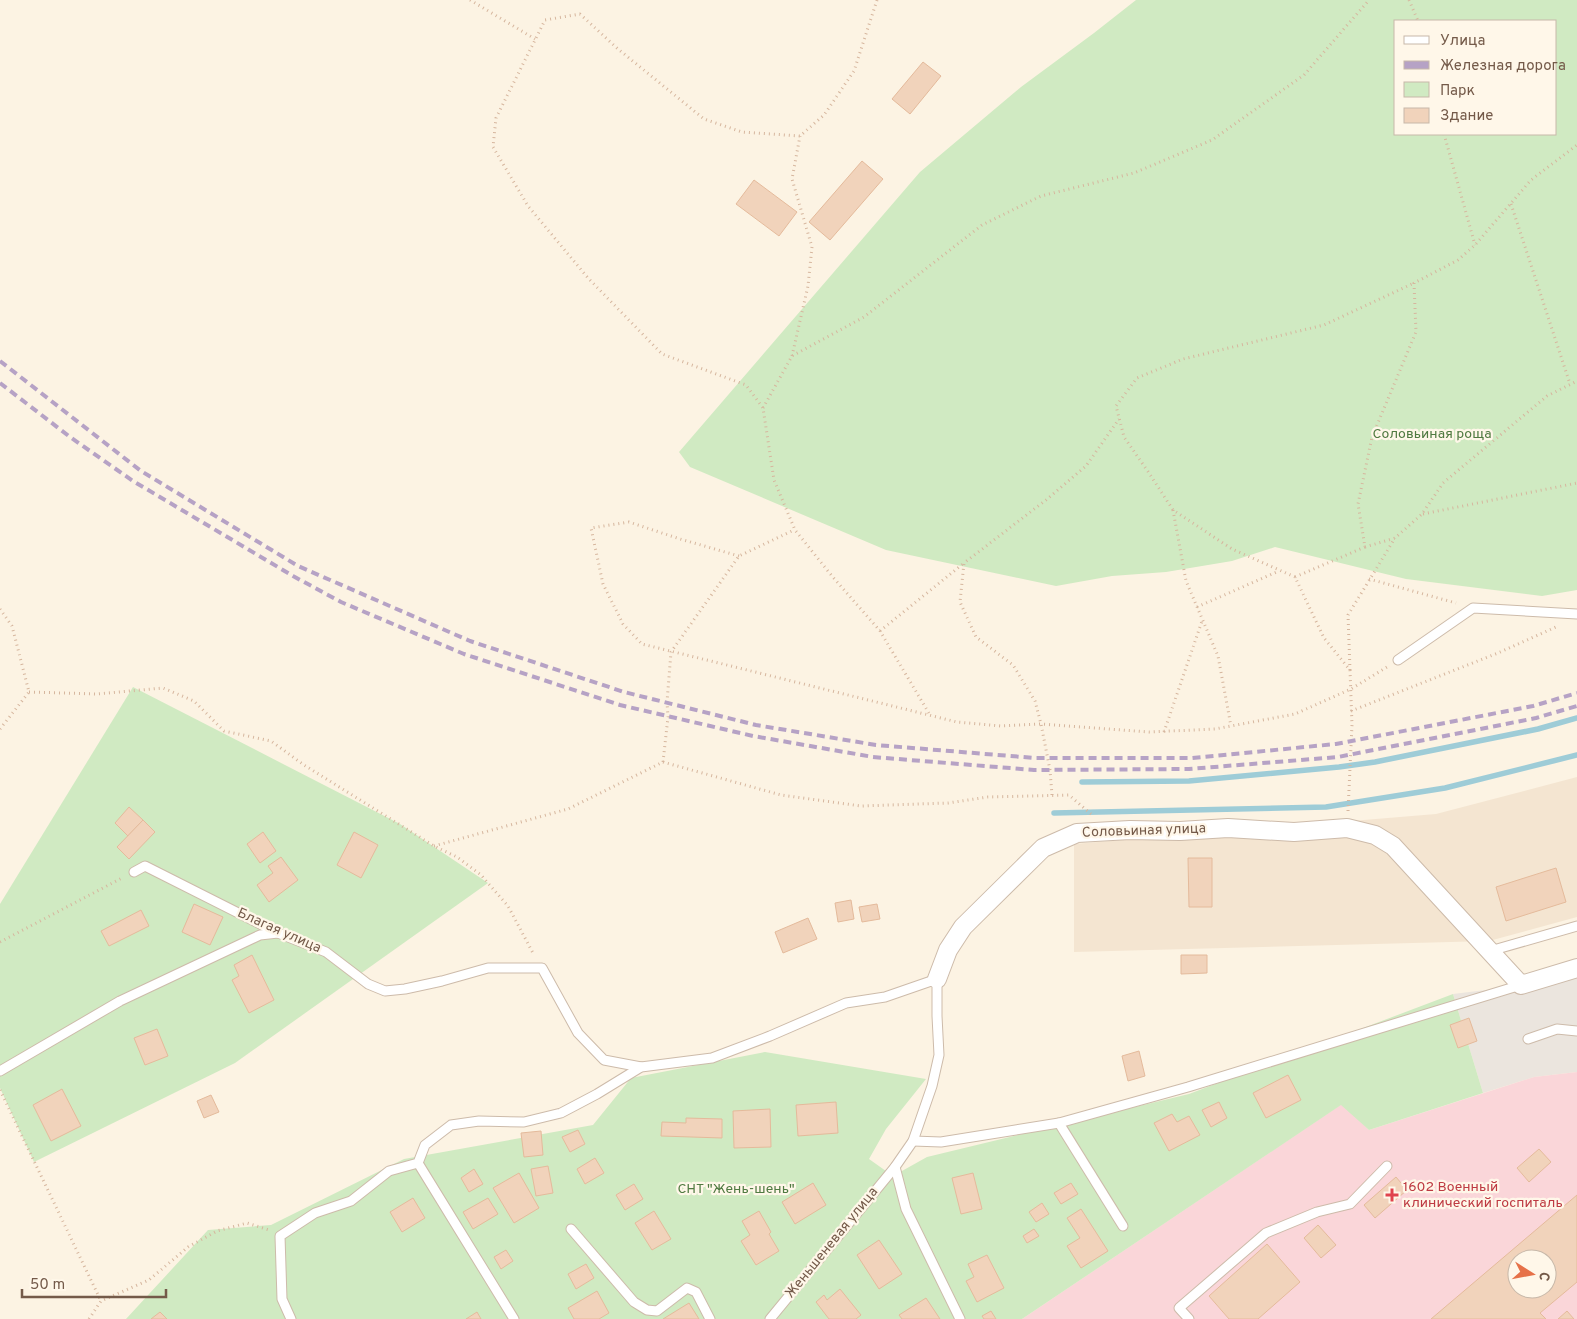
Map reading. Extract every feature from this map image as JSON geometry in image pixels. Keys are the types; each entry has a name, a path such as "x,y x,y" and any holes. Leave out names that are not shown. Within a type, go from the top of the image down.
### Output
{"street":[{"name":"Соловьиная улица","path":"937,979 948,950 962,927 1043,848 1078,833 1109,830 1180,831 1228,828 1294,832 1347,828 1375,835 1393,846 1521,985"},
{"path":"1521,985 1577,968"}],"lane":[{"path":"1398,660 1473,608 1577,614"},
{"name":"Благая улица","path":"134,872 145,866 278,933 326,952 368,984 384,991 405,989 442,981 488,968 542,968"},
{"path":"1490,951 1577,926"},
{"path":"0,1071 120,1001 260,935 278,933"},
{"path":"542,968 578,1033 604,1060 641,1067 712,1058 770,1036 846,1003 885,997 937,979"},
{"name":"Соловьиная улица","path":"895,1168 913,1141 932,1086 939,1055 937,979"},
{"path":"913,1141 942,1142 1059,1122 1188,1087 1521,985"},
{"path":"1528,1039 1557,1029 1577,1031"},
{"path":"418,1163 425,1145 451,1125 479,1121 524,1122 561,1113 598,1094 641,1067"},
{"path":"1059,1122 1123,1226"},
{"path":"291,1319 282,1299 280,1236 315,1213 351,1200 389,1171 418,1163"},
{"path":"418,1163 514,1319"},
{"path":"1189,1319 1179,1308 1266,1233 1317,1212 1350,1204 1388,1166"},
{"path":"895,1168 906,1209 960,1319"},
{"name":"Женьшеневая улица","path":"770,1319 895,1168"},
{"path":"571,1229 634,1302 646,1310 657,1311 687,1288 696,1292 710,1319"}],"path":[{"path":"470,0 535,39"},
{"path":"763,408 792,356 808,286 812,247 792,179 800,136 824,115 854,71 877,0"},
{"path":"792,356 864,317 982,226 1041,196 1134,173 1212,140 1304,75 1369,0"},
{"path":"1409,0 1418,20"},
{"path":"800,136 742,132 704,119 618,49 580,14 545,20 496,118 493,147 528,206 588,278 662,354 746,384 763,408 774,480 795,530 832,576 880,630 930,715"},
{"path":"1444,135 1475,246"},
{"path":"1231,726 1218,656 1186,581 1173,510 1124,437 1116,406 1137,378 1183,359 1324,324 1414,283 1458,260 1475,246 1531,180 1577,145"},
{"path":"1511,204 1570,384"},
{"path":"1365,547 1358,504 1372,437 1416,332 1414,283"},
{"path":"1347,828 1352,725 1348,615 1395,538 1422,514 1443,483 1547,396 1577,381"},
{"path":"880,630 1046,500 1086,466 1119,418"},
{"path":"1422,514 1577,483"},
{"path":"1173,510 1232,549 1295,577 1324,638 1350,670"},
{"path":"739,556 629,522 591,528 603,584 622,624 642,644 957,722 1001,726 1041,724 1149,732 1215,729 1295,714 1351,690 1398,660"},
{"path":"663,762 668,717 667,702 671,652 739,556 795,530"},
{"path":"1295,577 1365,547 1395,538"},
{"path":"964,563 960,602 976,637 1012,664 1035,701 1050,770 1052,795"},
{"path":"1197,607 1279,570"},
{"path":"1369,579 1473,608"},
{"path":"0,609 12,626 29,692"},
{"path":"1164,732 1203,620"},
{"path":"1351,711 1498,652 1559,625"},
{"path":"29,692 97,694 163,688 194,701 224,730 270,741 304,765 434,846 457,857 481,874 508,906 542,968"},
{"path":"0,729 29,692"},
{"path":"434,846 568,809 663,762 781,795 861,806 948,804 988,797 1069,794 1109,830"},
{"path":"0,942 134,872"},
{"path":"0,1090 101,1301"},
{"path":"89,1319 101,1301 149,1280 188,1247 217,1231 247,1223 280,1236"}],"shaded area":[{"path":"1577,777 1577,917 1489,941 1074,952 1074,844 1436,814"},
{"path":"1577,970 1577,1072 1534,1077 1483,1093 1453,994 1502,988"},
{"name":"1602 Военный клинический госпиталь","path":"1577,1072 1577,1319 1022,1319 1342,1104 1369,1130 1534,1077"}],"green space":[{"name":"Соловьиная роща","path":"1136,0 1577,0 1577,590 1542,596 1406,579 1275,547 1232,561 1166,572 1112,576 1056,586 886,550 690,467 679,452 920,172 1021,87"},
{"path":"133,687 400,824 488,883 235,1063 34,1162 0,1088 0,904"},
{"name":"СНТ \"Жень-шень\"","path":"1453,994 1483,1093 1369,1130 1341,1105 1022,1319 126,1319 208,1230 271,1225 404,1159 593,1125 631,1078 765,1052 926,1079 886,1129 869,1159 893,1176 927,1157 1189,1094"}],"building":[{"path":"923,62 941,76 910,114 892,99"},
{"path":"862,161 883,179 830,240 809,222"},
{"path":"754,180 797,212 779,236 736,204"},
{"path":"129,807 143,820 128,836 115,823"},
{"path":"143,820 155,832 129,859 117,847"},
{"path":"263,832 276,851 260,863 247,844"},
{"path":"354,832 378,845 361,878 337,865"},
{"path":"281,857 298,880 269,902 257,885 273,873 268,866"},
{"path":"1188,858 1212,858 1212,907 1189,907"},
{"path":"1556,868 1566,902 1506,921 1496,887"},
{"path":"851,900 854,919 838,922 835,903"},
{"path":"194,904 223,917 210,945 182,932"},
{"path":"877,904 880,919 862,922 859,907"},
{"path":"141,910 149,926 109,946 101,931"},
{"path":"808,918 817,939 783,953 775,932"},
{"path":"252,955 274,1000 249,1013 232,980 239,976 234,965"},
{"path":"1181,955 1207,955 1207,973 1181,974"},
{"path":"1469,1018 1477,1041 1458,1048 1450,1025"},
{"path":"157,1029 168,1056 145,1065 134,1038"},
{"path":"1139,1051 1145,1076 1128,1081 1122,1056"},
{"path":"1288,1075 1301,1100 1266,1118 1253,1093"},
{"path":"62,1089 81,1126 51,1141 33,1105"},
{"path":"211,1095 219,1112 204,1118 197,1101"},
{"path":"836,1102 838,1133 798,1136 796,1105"},
{"path":"1219,1102 1227,1118 1211,1127 1202,1110"},
{"path":"770,1109 771,1147 734,1148 733,1111"},
{"path":"1172,1114 1177,1122 1189,1116 1200,1135 1169,1151 1154,1123"},
{"path":"686,1118 722,1119 722,1138 661,1136 662,1122 686,1123"},
{"path":"578,1130 585,1144 570,1152 562,1137"},
{"path":"541,1131 543,1155 524,1157 521,1133"},
{"path":"1539,1149 1551,1162 1529,1182 1517,1168"},
{"path":"595,1158 604,1173 585,1184 577,1169"},
{"path":"548,1166 553,1193 536,1196 531,1169"},
{"path":"474,1169 483,1184 469,1192 461,1178"},
{"path":"519,1173 539,1208 514,1223 493,1188"},
{"path":"973,1173 982,1209 961,1214 952,1178"},
{"path":"1396,1177 1407,1190 1375,1218 1364,1205"},
{"path":"813,1183 826,1205 795,1224 782,1202"},
{"path":"1071,1183 1078,1194 1061,1204 1054,1193"},
{"path":"634,1184 643,1199 625,1210 616,1195"},
{"path":"1577,1195 1577,1282 1557,1299 1557,1249 1513,1249"},
{"path":"413,1198 425,1218 402,1232 390,1212"},
{"path":"488,1198 498,1214 473,1229 463,1212"},
{"path":"1042,1203 1049,1214 1036,1222 1029,1212"},
{"path":"1081,1209 1108,1251 1081,1268 1067,1246 1080,1238 1067,1218"},
{"path":"654,1211 671,1239 652,1250 635,1223"},
{"path":"759,1211 779,1251 756,1265 741,1241 750,1235 742,1221"},
{"path":"1318,1225 1336,1245 1321,1258 1304,1238"},
{"path":"1034,1229 1039,1236 1027,1243 1023,1236"},
{"path":"879,1240 902,1274 879,1289 857,1255"},
{"path":"1267,1244 1300,1282 1258,1319 1229,1319 1209,1296"},
{"path":"506,1250 513,1261 501,1269 494,1257"},
{"path":"1507,1254 1507,1299 1557,1299 1540,1313 1546,1319 1431,1319"},
{"path":"987,1255 1004,1288 977,1302 966,1281 974,1277 968,1264"},
{"path":"586,1264 594,1278 576,1289 568,1274"},
{"path":"840,1289 861,1315 856,1319 829,1319 816,1302 824,1295 827,1300"},
{"path":"597,1291 609,1313 599,1319 574,1319 568,1308"},
{"path":"926,1298 940,1319 902,1319 899,1315"},
{"path":"689,1303 699,1319 663,1319"},
{"path":"991,1311 996,1319 984,1319 982,1316"},
{"path":"1567,1311 1574,1319 1558,1319"},
{"path":"160,1312 167,1319 151,1319"},
{"path":"477,1312 481,1319 466,1319"}],"waterway":[{"path":"1082,782 1189,781 1339,767 1375,762 1538,729 1577,718"},
{"path":"1054,813 1326,807 1445,788 1577,755"}],"railway":[{"path":"0,361 141,471 298,566 470,641 624,692 756,725 876,745 1035,758 1192,758 1336,744 1533,706 1577,693"},
{"path":"0,383 70,437 133,481 293,576 341,602 464,654 620,705 753,736 873,757 1034,770 1189,769 1338,757 1536,718 1577,706"}],"place":[{"name":"1602 Военный клинический госпиталь","path":"1392,1195"}]}
